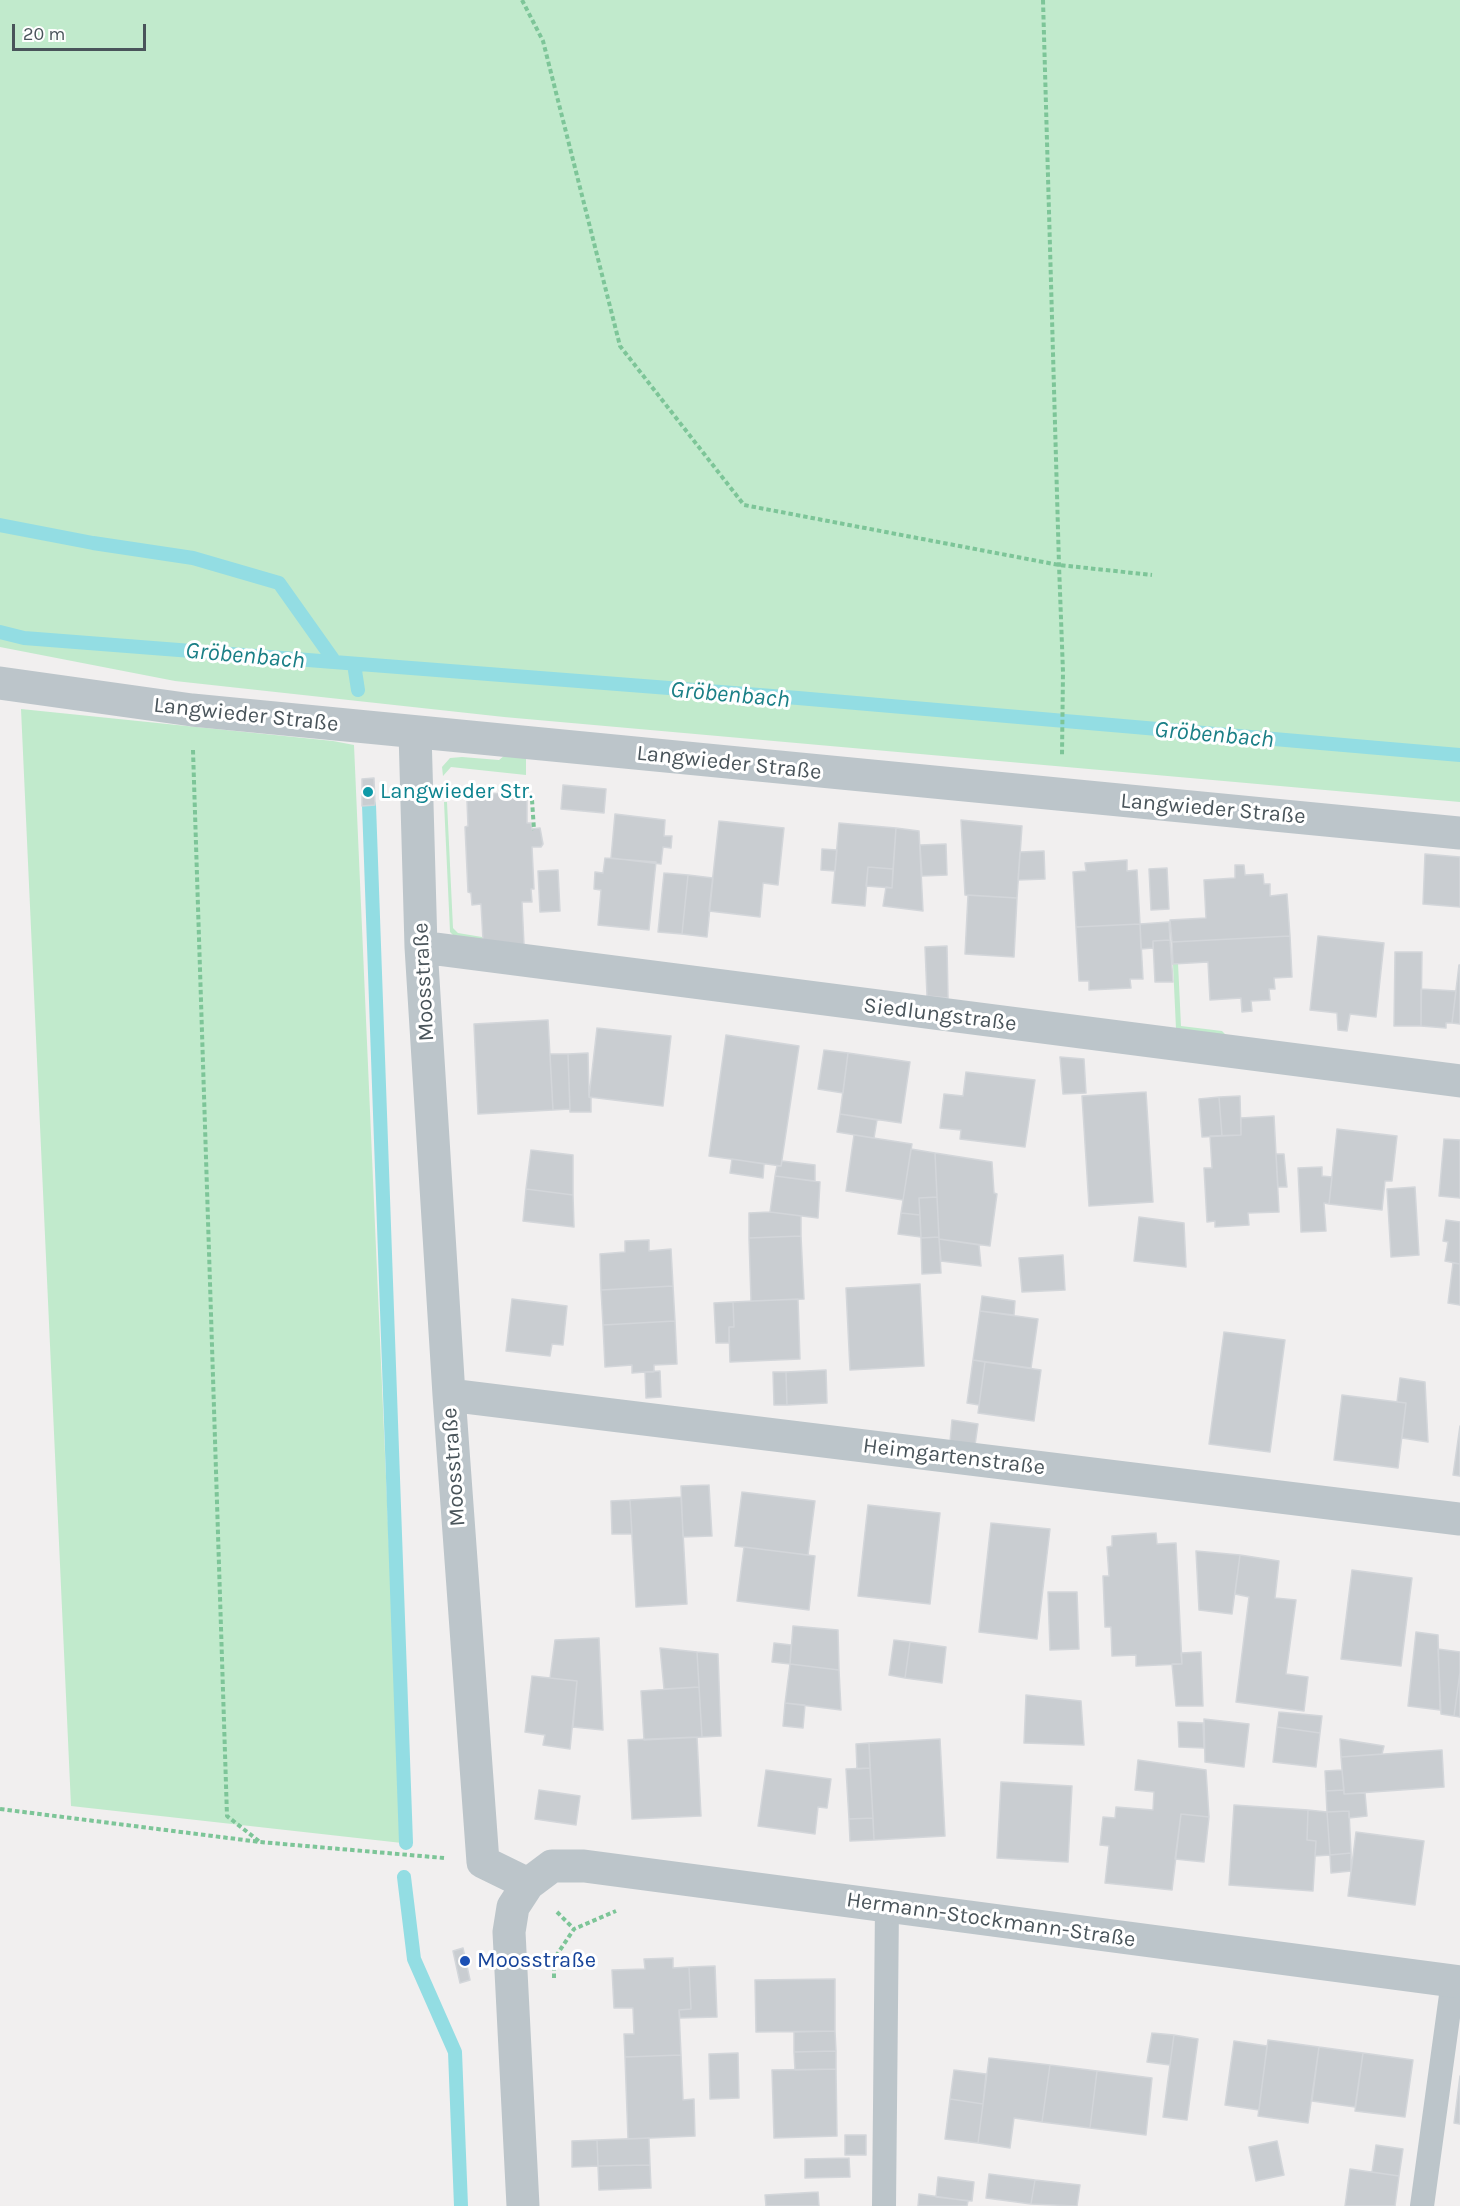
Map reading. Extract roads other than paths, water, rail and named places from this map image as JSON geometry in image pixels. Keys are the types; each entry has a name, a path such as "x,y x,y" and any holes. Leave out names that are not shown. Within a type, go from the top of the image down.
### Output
{"street":[{"name":"Langwieder Straße","path":"0,683 192,710 1460,832"},
{"name":"Moosstraße","path":"415,732 421,947 449,1395 483,1862 528,1884"},
{"name":"Siedlungstraße","path":"421,947 1460,1081"},
{"name":"Heimgartenstraße","path":"449,1395 1460,1519"},
{"name":"Hermann-Stockmann-Straße","path":"528,1884 552,1866 584,1866 1457,1981"},
{"path":"523,2206 509,1932 513,1907 528,1884"}],"lane":[{"path":"884,2206 887,1906"},
{"path":"1422,2206 1457,1981"}],"waterway":[{"path":"0,525 93,543 193,558 279,583 335,662"},
{"name":"Gröbenbach","path":"0,632 24,638 798,698 1460,755"},
{"path":"354,664 358,690"},
{"path":"369,805 406,1843"},
{"path":"404,1877 414,1959 455,2052 461,2206"}],"place":[{"name":"Langwieder Str.","path":"368,792"},
{"name":"Moosstraße","path":"465,1961"}]}
